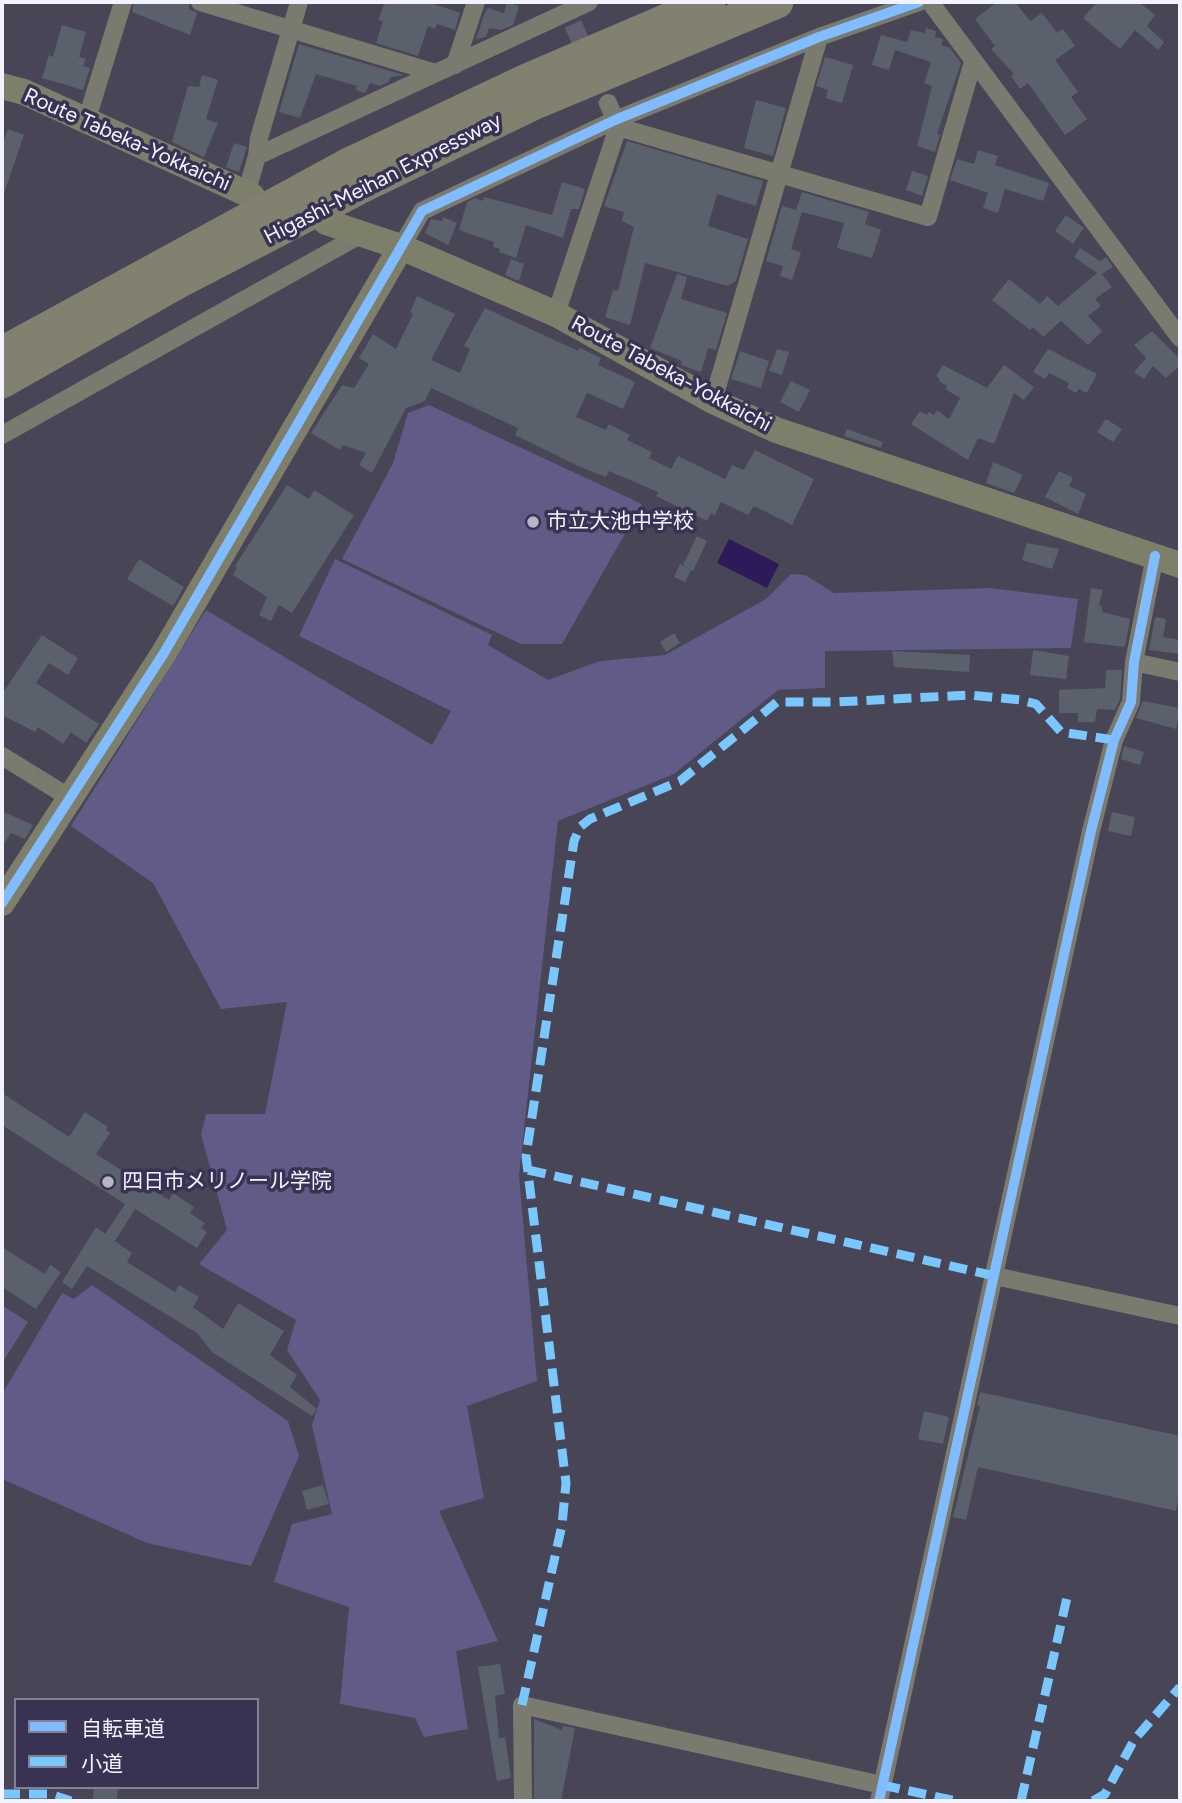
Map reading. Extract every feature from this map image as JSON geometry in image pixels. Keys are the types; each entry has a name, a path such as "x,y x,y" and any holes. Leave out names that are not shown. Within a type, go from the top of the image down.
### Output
{"highway":[{"name":"Higashi-Meihan Expressway","path":"2,353 347,165 527,80 709,2"},
{"name":"Higashi-Meihan Expressway","path":"2,382 182,280 369,184 535,103 777,2"}],"main road":[{"name":"Route Tabeka-Yokkaichi","path":"2,86 24,92 249,195"},
{"name":"Route Tabeka-Yokkaichi","path":"326,222 401,247 556,314 713,401 776,430 1180,565"},
{"path":"2,903 164,653 401,247"}],"street":[{"path":"86,122 123,2"},
{"path":"200,2 436,73"},
{"path":"249,195 259,138 299,2"},
{"path":"455,65 476,2"},
{"path":"257,156 436,73 570,18 589,2"},
{"path":"401,247 422,211 613,117 819,37 919,2"},
{"path":"930,2 1180,338"},
{"path":"713,401 819,37"},
{"path":"613,117 780,174 928,218 973,62"},
{"path":"556,314 613,117"},
{"path":"2,435 362,234"},
{"path":"523,1801 522,1705 880,1793 1091,831 1114,740 1131,702 1134,662 1155,555"},
{"path":"1134,662 1180,672"},
{"path":"2,756 70,798"},
{"path":"995,1276 1180,1317"}],"shaded area":[{"path":"429,405 642,504 562,644 521,644 342,559 393,463 408,413"},
{"path":"729,539 779,564 767,588 717,563"},
{"path":"335,559 492,635 488,645 548,680 600,661 665,655 766,599 791,574 805,575 834,593 990,588 1078,599 1071,648 825,651 825,688 778,690 674,774 558,821 519,1175 537,1381 467,1406 484,1498 439,1511 498,1641 456,1651 468,1729 424,1737 415,1718 340,1704 349,1607 274,1582 292,1524 332,1514 312,1425 320,1400 287,1350 296,1320 199,1264 227,1230 201,1134 206,1114 265,1114 287,1002 221,1009 153,883 71,826 206,610 432,745 451,711 299,636"},
{"path":"92,1285 288,1421 299,1456 251,1566 147,1543 2,1479 2,1394 62,1293 74,1299"},
{"path":"2,1305 28,1322 2,1363"}],"building":[{"path":"134,2 189,4 189,9 197,13 190,35 132,12"},
{"path":"385,2 428,2 460,13 455,30 437,24 435,29 428,26 418,56 376,43 383,21 378,20"},
{"path":"507,2 519,6 513,25 501,30 489,28 486,37 476,39 488,8 504,13"},
{"path":"997,2 1015,2 1030,21 1042,13 1057,33 1063,29 1075,46 1055,60 1078,92 1071,97 1087,119 1065,135 1028,83 1020,89 1011,76 1014,74 991,49 995,46 975,19"},
{"path":"1097,2 1139,2 1155,15 1147,26 1164,42 1158,50 1135,30 1120,49 1083,18"},
{"path":"62,25 86,32 79,57 86,59 83,66 90,68 83,90 42,78 49,55 53,57"},
{"path":"926,28 936,31 935,37 943,39 941,45 950,48 961,63 937,134 940,135 935,152 917,146 932,86 924,83 931,62 895,50 889,70 872,65 881,35 907,42 911,30 925,33"},
{"path":"299,44 404,75 390,77 389,82 380,86 370,83 365,93 356,90 357,86 316,74 300,118 279,112"},
{"path":"825,57 853,65 842,103 826,98 828,90 816,86"},
{"path":"202,75 218,80 206,119 218,123 204,157 172,142 188,86 199,87"},
{"path":"756,100 786,108 773,156 744,148"},
{"path":"8,129 24,135 4,193 2,146"},
{"path":"627,141 763,181 756,206 717,194 708,226 748,239 736,281 728,286 645,263 630,325 605,317 613,290 618,291 634,227 622,221 624,212 604,206"},
{"path":"234,143 247,147 239,172 226,167"},
{"path":"978,150 998,156 995,165 1049,183 1043,201 1005,189 998,213 983,208 988,193 950,180 957,159 974,164"},
{"path":"912,171 928,176 922,196 906,190"},
{"path":"562,182 585,189 579,209 571,209 563,238 526,225 516,258 499,252 500,249 493,247 494,242 459,230 467,202 475,198 483,201 484,197 552,215"},
{"path":"802,192 869,212 865,224 881,230 872,258 837,248 844,223 802,212 791,249 801,252 792,280 780,276 783,266 766,261 782,206 796,210"},
{"path":"1066,215 1084,228 1073,244 1055,231"},
{"path":"443,217 457,223 448,245 425,233 431,219 442,221"},
{"path":"1080,248 1100,261 1106,257 1113,267 1102,274 1112,287 1095,299 1101,306 1088,316 1102,331 1088,345 1061,321 1043,337 1033,327 1030,330 992,300 1009,279 1040,304 1047,296 1058,306 1097,273 1074,257"},
{"path":"511,259 524,264 519,281 505,275"},
{"path":"677,274 687,277 681,299 727,313 716,350 708,348 701,372 681,365 682,361 650,348"},
{"path":"417,296 455,314 431,360 460,373 470,349 464,346 485,308 578,351 580,348 601,358 598,365 635,382 623,409 587,393 576,417 606,430 609,424 630,435 627,440 652,452 649,458 671,469 678,456 725,479 732,465 744,470 755,450 814,479 792,525 754,506 748,515 721,502 715,515 711,513 707,521 656,496 658,492 609,471 606,477 580,467 515,435 518,428 431,388 425,401 406,408 372,473 359,465 366,453 343,445 340,450 311,433 342,385 354,388 369,364 359,358 373,334 396,349 413,314 410,312"},
{"path":"1152,331 1180,359 1180,366 1166,378 1153,366 1144,379 1134,372 1146,358 1134,345"},
{"path":"777,349 789,352 782,375 769,371"},
{"path":"1048,349 1097,374 1087,393 1079,389 1076,393 1067,388 1069,383 1049,373 1045,379 1033,372"},
{"path":"740,351 769,361 761,388 731,379"},
{"path":"943,365 987,388 1004,365 1034,387 1024,400 1014,393 994,444 978,438 968,460 911,424 920,411 934,415 937,410 949,419 960,398 945,389 947,386 936,376"},
{"path":"791,381 810,390 799,412 780,402"},
{"path":"1106,419 1122,429 1113,442 1097,432"},
{"path":"847,429 883,442 881,448 844,436"},
{"path":"993,462 1023,475 1014,493 986,483"},
{"path":"1059,471 1073,478 1069,486 1086,494 1078,514 1045,497"},
{"path":"287,485 309,499 314,490 354,515 292,613 279,605 271,621 259,615 267,597 233,575 237,568 235,566"},
{"path":"697,536 707,541 693,571 683,565"},
{"path":"1027,543 1059,549 1052,569 1022,560"},
{"path":"139,559 184,587 173,606 127,579"},
{"path":"680,564 691,570 685,582 674,577"},
{"path":"1091,588 1103,590 1099,605 1102,606 1102,612 1130,619 1125,647 1084,642"},
{"path":"1155,617 1166,619 1163,637 1180,640 1180,654 1149,650"},
{"path":"674,633 680,643 666,652 660,642"},
{"path":"42,635 78,658 68,675 49,663 36,683 99,724 86,743 71,732 63,744 38,727 35,732 2,715 2,694"},
{"path":"1033,650 1069,656 1066,679 1030,675"},
{"path":"892,651 970,655 969,672 894,667"},
{"path":"1106,670 1122,670 1120,699 1115,710 1097,709 1095,722 1078,722 1078,713 1059,713 1059,690 1105,688"},
{"path":"1143,701 1180,708 1176,729 1136,718"},
{"path":"1124,746 1144,752 1140,765 1121,759"},
{"path":"2,811 33,825 25,839 11,833 2,847"},
{"path":"1112,812 1135,817 1131,836 1108,831"},
{"path":"2,1093 69,1137 85,1112 108,1127 106,1130 110,1133 96,1154 169,1200 173,1193 194,1207 190,1213 205,1223 201,1228 207,1232 197,1248 135,1209 115,1241 132,1253 127,1262 175,1292 179,1285 199,1297 193,1307 223,1329 238,1303 284,1331 270,1355 297,1375 290,1387 317,1409 312,1416 212,1352 197,1333 87,1266 72,1289 62,1282 96,1227 105,1234 125,1204 2,1125"},
{"path":"2,1247 45,1274 50,1265 61,1272 36,1309 2,1287"},
{"path":"980,1392 1180,1436 1180,1490 1176,1511 978,1467 966,1520 953,1517 980,1406 977,1405"},
{"path":"924,1411 949,1417 943,1444 918,1439"},
{"path":"323,1485 329,1504 307,1510 302,1491"},
{"path":"500,1664 505,1694 495,1696 499,1738 505,1737 511,1778 497,1781 478,1667"},
{"path":"534,1719 562,1730 563,1726 575,1728 561,1801 534,1801"},
{"path":"94,1789 118,1789 117,1801 93,1800"}],"tunnel":[{"path":"573,24 608,103"}],"marked path":[{"path":"522,1705 562,1525 566,1483 526,1156 574,841 580,827 590,819 680,781 777,702 837,702 969,695 1021,700 1036,704 1061,732 1114,740"},
{"path":"528,1170 995,1276"},
{"path":"1021,1801 1068,1593"},
{"path":"1093,1801 1105,1794 1134,1740 1180,1687"},
{"path":"882,1785 956,1801"},
{"path":"2,1794 50,1794 71,1801"}],"cycle path":[{"path":"2,903 164,653 422,211 615,120 819,37 919,2"},
{"path":"879,1801 1091,831 1114,740 1131,702 1134,662 1155,556"}],"place":[{"name":"市立大池中学校","path":"533,522"},
{"name":"四日市メリノール学院","path":"108,1182"}]}
